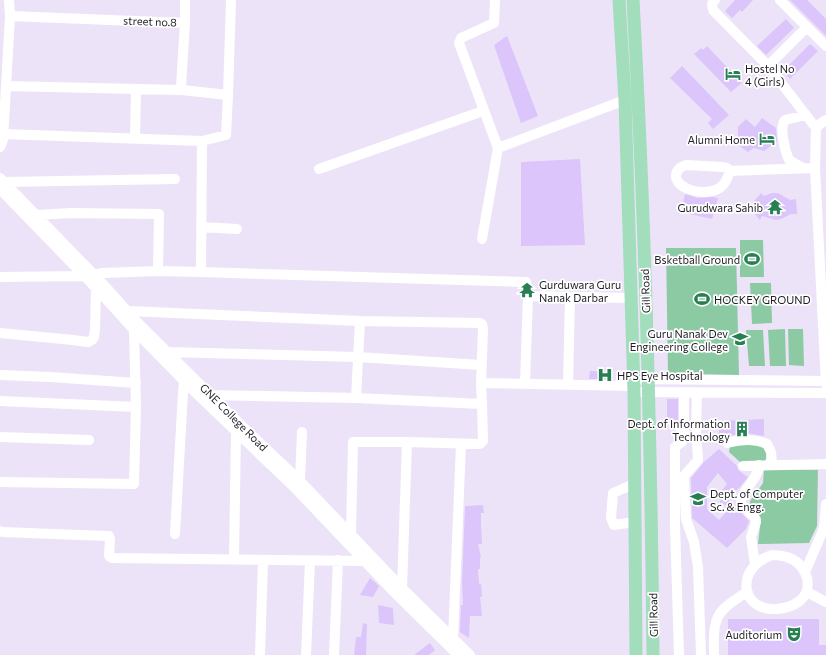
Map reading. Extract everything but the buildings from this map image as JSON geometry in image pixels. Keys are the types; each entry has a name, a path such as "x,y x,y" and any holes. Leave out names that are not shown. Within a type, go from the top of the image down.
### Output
{"main road":[{"name":"Gill Road","path":"619,0 625,100 634,386 636,655"},
{"name":"Gill Road","path":"633,0 639,101 649,379 653,655"}],"street":[{"path":"0,147 3,140 4,29 10,16 9,0"},
{"path":"184,23 185,0"},
{"path":"3,134 202,141 226,135 231,0"},
{"path":"482,239 498,148 483,111 459,40 494,23 495,0"},
{"path":"715,0 712,4 713,10 768,66 816,128"},
{"path":"780,0 826,46"},
{"name":"street no.8","path":"10,16 184,23 182,90"},
{"path":"768,66 807,27"},
{"path":"4,81 136,89 182,90 228,95"},
{"path":"135,138 136,89"},
{"path":"498,148 625,100"},
{"path":"319,169 483,111"},
{"path":"806,115 785,120 783,128 785,148 789,160 810,168"},
{"path":"826,120 816,128 810,168 825,334 826,384"},
{"path":"201,272 202,141"},
{"path":"730,171 724,185 712,192 703,193 692,191 679,183 676,179 676,174 680,167 686,165 723,167 730,171 810,168"},
{"path":"1,183 175,179"},
{"name":"GNE College Road","path":"1,183 36,215 89,275 96,288 168,352 187,377 236,431 296,489 367,561 396,594 458,655"},
{"name":"GNE College Road","path":"1,183 125,314 134,330 187,377 212,395 242,426 300,480 402,588 470,655"},
{"path":"36,215 79,213 159,214 158,271"},
{"path":"201,227 237,229"},
{"path":"0,277 89,275 158,271 526,282 528,296 525,384"},
{"path":"0,333 80,341 92,340 95,330 96,288"},
{"path":"528,296 631,298"},
{"path":"568,385 570,297"},
{"path":"125,314 482,324 482,443 353,442 351,534"},
{"path":"356,398 360,321"},
{"path":"0,482 134,484 136,383 134,330"},
{"path":"168,352 358,357 481,365"},
{"path":"0,375 136,383"},
{"path":"175,534 187,377"},
{"path":"634,386 649,379 826,381"},
{"path":"481,384 634,386 649,392 826,393"},
{"path":"679,655 675,525 675,447 682,442 681,432 684,431 684,392"},
{"path":"697,392 696,430 698,460 684,476 686,519 694,542 698,567 701,655"},
{"path":"212,395 356,398 482,404"},
{"path":"0,401 136,407"},
{"path":"234,558 236,431"},
{"path":"300,480 302,432"},
{"path":"0,437 89,440"},
{"path":"727,443 737,440 752,440 768,444 771,452 772,465"},
{"path":"402,588 407,442"},
{"path":"453,639 461,444"},
{"path":"743,466 826,464"},
{"path":"755,564 751,537 756,522 755,518 741,504 741,498 757,474 759,465"},
{"path":"634,484 613,493 611,518 614,525 634,522"},
{"path":"805,572 824,528 826,504"},
{"path":"0,531 109,536 109,556 112,558 234,558 263,560 367,561"},
{"path":"772,555 782,555 792,558 805,572 808,582 807,592 802,599 786,608 768,610 760,607 752,602 747,592 749,573 755,564 763,558 772,555"},
{"path":"260,655 263,560"},
{"path":"334,655 338,560"},
{"path":"306,655 310,561"},
{"path":"714,655 717,617 728,604 747,592"},
{"path":"807,592 826,602"}],"green space":[{"name":"Bsketball Ground","path":"740,240 763,240 764,277 740,277"},
{"name":"HOCKEY GROUND","path":"666,248 736,248 739,375 668,374"},
{"path":"750,283 771,283 772,323 752,324"},
{"path":"785,329 786,366 770,366 768,330"},
{"path":"788,329 803,329 804,366 789,365"},
{"path":"746,330 763,330 765,366 749,366"},
{"path":"737,444 765,446 767,455 765,461 740,462 729,452 730,446"},
{"path":"764,469 818,470 817,526 809,543 758,544 761,518 750,506 750,501 763,483"}],"place":[{"name":"Hostel No 4 (Girls)","path":"733,74"},
{"name":"Alumni Home","path":"767,139"},
{"name":"Gurudwara Sahib","path":"775,207"},
{"name":"Bsketball Ground","path":"752,259"},
{"name":"Gurduwara Guru Nanak Darbar","path":"527,290"},
{"name":"HOCKEY GROUND","path":"702,299"},
{"name":"Guru Nanak Dev Engineering College","path":"740,339"},
{"name":"HPS Eye Hospital","path":"605,375"},
{"name":"Dept. of Information Technology","path":"742,429"},
{"name":"Dept. of Computer Sc. & Engg.","path":"698,499"},
{"name":"Auditorium","path":"794,634"}]}
